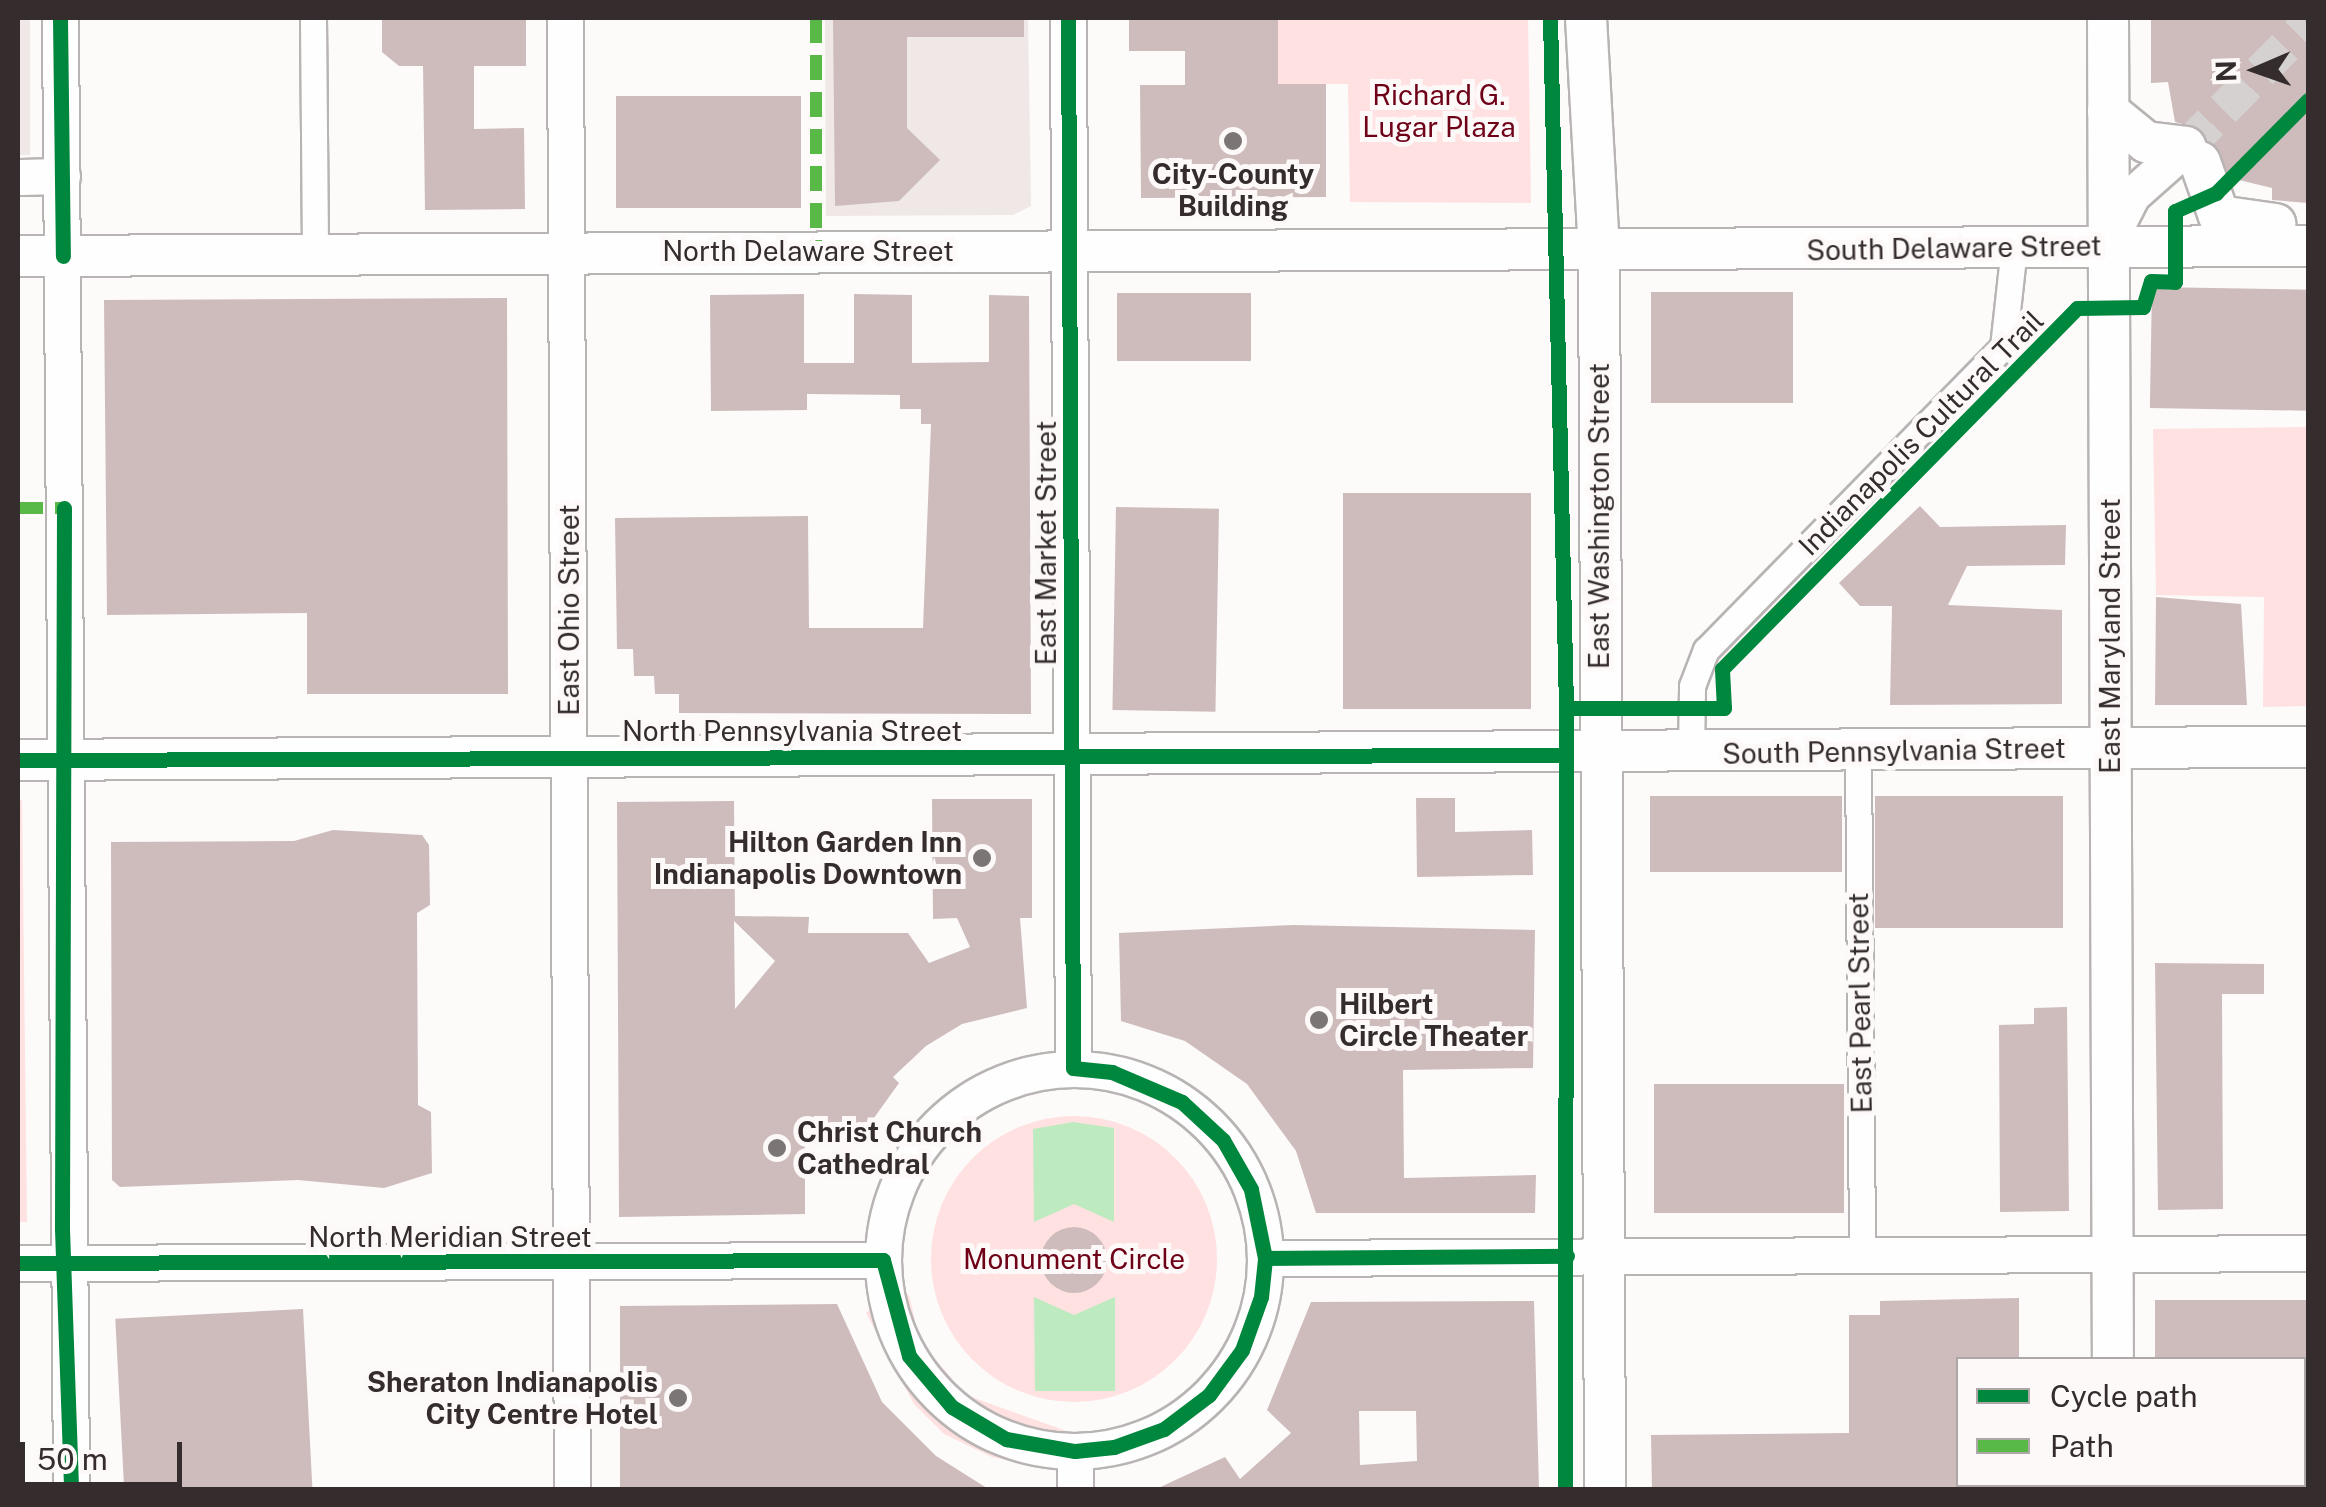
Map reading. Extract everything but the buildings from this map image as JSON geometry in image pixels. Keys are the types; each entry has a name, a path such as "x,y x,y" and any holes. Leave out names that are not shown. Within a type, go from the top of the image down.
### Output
{"main road":[{"path":"60,18 60,760 71,1490"},
{"name":"East Ohio Street","path":"564,18 572,1490"},
{"name":"East Market Street","path":"1068,18 1073,1068"},
{"name":"East Washington Street","path":"1586,18 1599,251 1605,1490"},
{"name":"East Maryland Street","path":"2108,18 2114,1357"},
{"path":"2108,111 2146,142 2193,155"},
{"path":"2193,155 2207,197 2228,222 2308,225"},
{"path":"2107,245 2132,195 2193,155"},
{"path":"18,177 62,176"},
{"name":"South Delaware Street","path":"1599,251 2308,246"},
{"name":"North Delaware Street","path":"18,256 1599,251"},
{"name":"South Pennsylvania Street","path":"1600,754 2308,747"},
{"name":"North Pennsylvania Street","path":"18,760 1600,754"},
{"path":"1073,1068 1146,1083 1210,1125 1251,1189 1264,1258 1250,1332 1209,1395 1148,1436 1075,1451 1006,1439 940,1395 895,1326 883,1260 898,1186 940,1123 1001,1083 1073,1068"},
{"path":"1264,1258 2308,1253"},
{"name":"North Meridian Street","path":"18,1262 883,1260"},
{"path":"1075,1451 1076,1490"}],"street":[{"path":"313,18 315,254"},
{"path":"1691,753 1692,686 1706,650 2003,347 2014,246"},
{"name":"East Pearl Street","path":"1858,751 1862,1254"}],"shaded area":[{"path":"18,18 30,18 30,155 18,155"},
{"path":"825,18 1028,18 1031,206 1013,215 826,216"},
{"path":"1073,1122 1114,1128 1114,1222 1074,1204 1034,1222 1033,1129"},
{"path":"1034,1297 1074,1315 1115,1297 1115,1391 1035,1391"}],"green space":[{"name":"Richard G. Lugar Plaza","path":"1278,18 1528,18 1531,203 1350,202 1348,84 1278,84"},
{"path":"2308,427 2308,706 2263,707 2264,597 2156,595 2153,429"},
{"path":"18,800 22,800 27,1222 18,1222"},
{"name":"Monument Circle","path":"1074,1116 1129,1127 1154,1140 1175,1158 1193,1179 1206,1204 1217,1259 1206,1314 1193,1339 1175,1360 1154,1378 1129,1391 1074,1402 1019,1391 994,1378 973,1360 955,1339 942,1314 931,1259 942,1204 955,1179 973,1158 994,1140 1019,1127"},
{"path":"897,1291 909,1295 920,1342 966,1395 1069,1432 1075,1443 1064,1472 992,1457 944,1434 914,1404 866,1313"}],"tunnel":[{"path":"2186,147 2308,23"}],"marked path":[{"path":"816,18 816,251"},
{"path":"18,508 64,508"}],"cycle path":[{"path":"60,18 63,256"},
{"path":"18,1263 883,1260 909,1356 952,1407 1006,1439 1075,1451 1114,1447 1164,1429 1209,1395 1242,1350 1261,1297 1265,1258 1251,1189 1223,1140 1182,1102 1112,1072 1073,1068 1068,18"},
{"path":"1550,18 1566,708 1565,1490"},
{"name":"Indianapolis Cultural Trail","path":"1566,708 1724,708 1722,669 2077,308 2143,307 2151,281 2175,282 2175,211 2216,193 2308,100"},
{"path":"64,508 62,1229 71,1490"},
{"path":"18,760 1566,755"},
{"path":"1265,1258 1567,1256"}],"place":[{"name":"City-County Building","path":"1233,141"},
{"name":"Hilton Garden Inn Indianapolis Downtown","path":"982,858"},
{"name":"Hilbert Circle Theater","path":"1319,1020"},
{"name":"Christ Church Cathedral","path":"777,1148"},
{"name":"Sheraton Indianapolis City Centre Hotel","path":"678,1398"}]}
